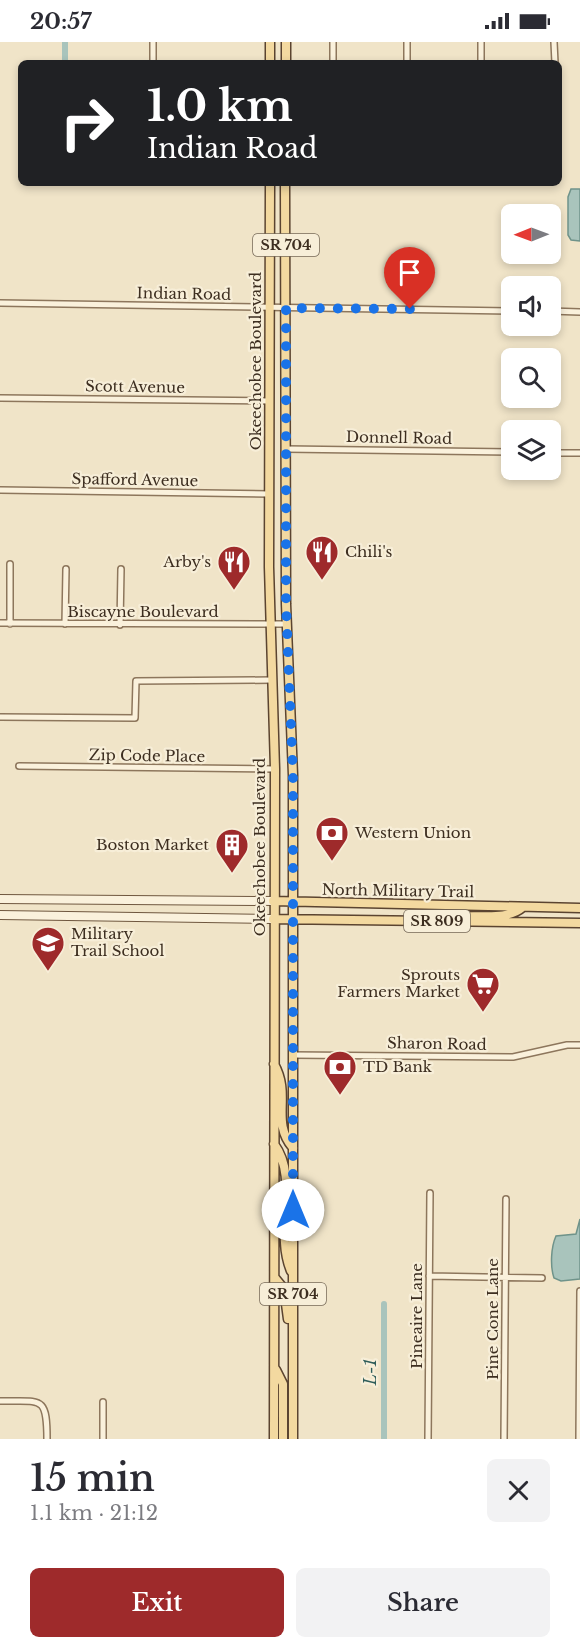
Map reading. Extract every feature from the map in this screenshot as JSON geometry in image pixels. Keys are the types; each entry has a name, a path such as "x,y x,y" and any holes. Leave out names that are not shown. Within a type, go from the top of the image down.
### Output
{"main road":[{"path":"270,42 270,60"},
{"path":"286,42 286,60"},
{"name":"Okeechobee Boulevard","path":"270,186 269,494 274,769 274,1439"},
{"name":"Okeechobee Boulevard","path":"285,186 287,624 293,775 293,1439"},
{"name":"North Military Trail","path":"0,899 580,908"},
{"path":"18,915 22,906 33,899"},
{"path":"441,921 458,915 513,914 523,907"},
{"name":"North Military Trail","path":"0,915 580,923"},
{"path":"274,1064 282,1085 282,1133 293,1148"},
{"path":"274,1143 285,1162 284,1255 293,1276"},
{"path":"275,1278 282,1285 286,1296 293,1361"},
{"path":"275,1370 283,1384 283,1439"}],"street":[{"path":"153,42 153,60"},
{"path":"333,42 333,60"},
{"path":"407,42 407,60"},
{"path":"481,42 481,60"},
{"path":"554,42 555,60"},
{"name":"Indian Road","path":"0,303 501,311"},
{"path":"561,311 580,312"},
{"name":"Scott Avenue","path":"0,398 269,401"},
{"name":"Donnell Road","path":"286,449 501,452"},
{"path":"561,453 580,453"},
{"name":"Spafford Avenue","path":"0,490 269,494"},
{"path":"10,564 10,624"},
{"path":"65,624 66,569"},
{"path":"120,625 121,569"},
{"name":"Biscayne Boulevard","path":"0,623 287,624"},
{"path":"0,717 135,718 136,681 273,680"},
{"name":"Zip Code Place","path":"19,766 274,769"},
{"name":"Sharon Road","path":"293,1055 513,1057 567,1045 580,1045"},
{"name":"Pineaire Lane","path":"428,1439 430,1193"},
{"name":"Pine Cone Lane","path":"504,1439 506,1199"},
{"path":"429,1276 542,1278"},
{"path":"579,1291 579,1439"},
{"path":"0,1401 39,1402 47,1412 47,1439"},
{"path":"103,1402 103,1439"}],"water":[{"path":"571,189 580,189 580,241 571,240 568,235 568,197"},
{"path":"580,1219 580,1279 561,1281 554,1278 552,1268 554,1240 556,1236 576,1234"}],"waterway":[{"path":"65,42 65,60"},
{"name":"L-1","path":"384,1304 384,1439"}],"place":[{"name":"Chili's","path":"322,581"},
{"name":"Arby's","path":"234,591"},
{"name":"Western Union","path":"332,862"},
{"name":"Boston Market","path":"232,874"},
{"name":"Military Trail School","path":"48,972"},
{"name":"Sprouts Farmers Market","path":"483,1013"},
{"name":"TD Bank","path":"340,1096"}],"route":[{"path":"293,1210 293,775 286,604 286,308 410,309"}]}
